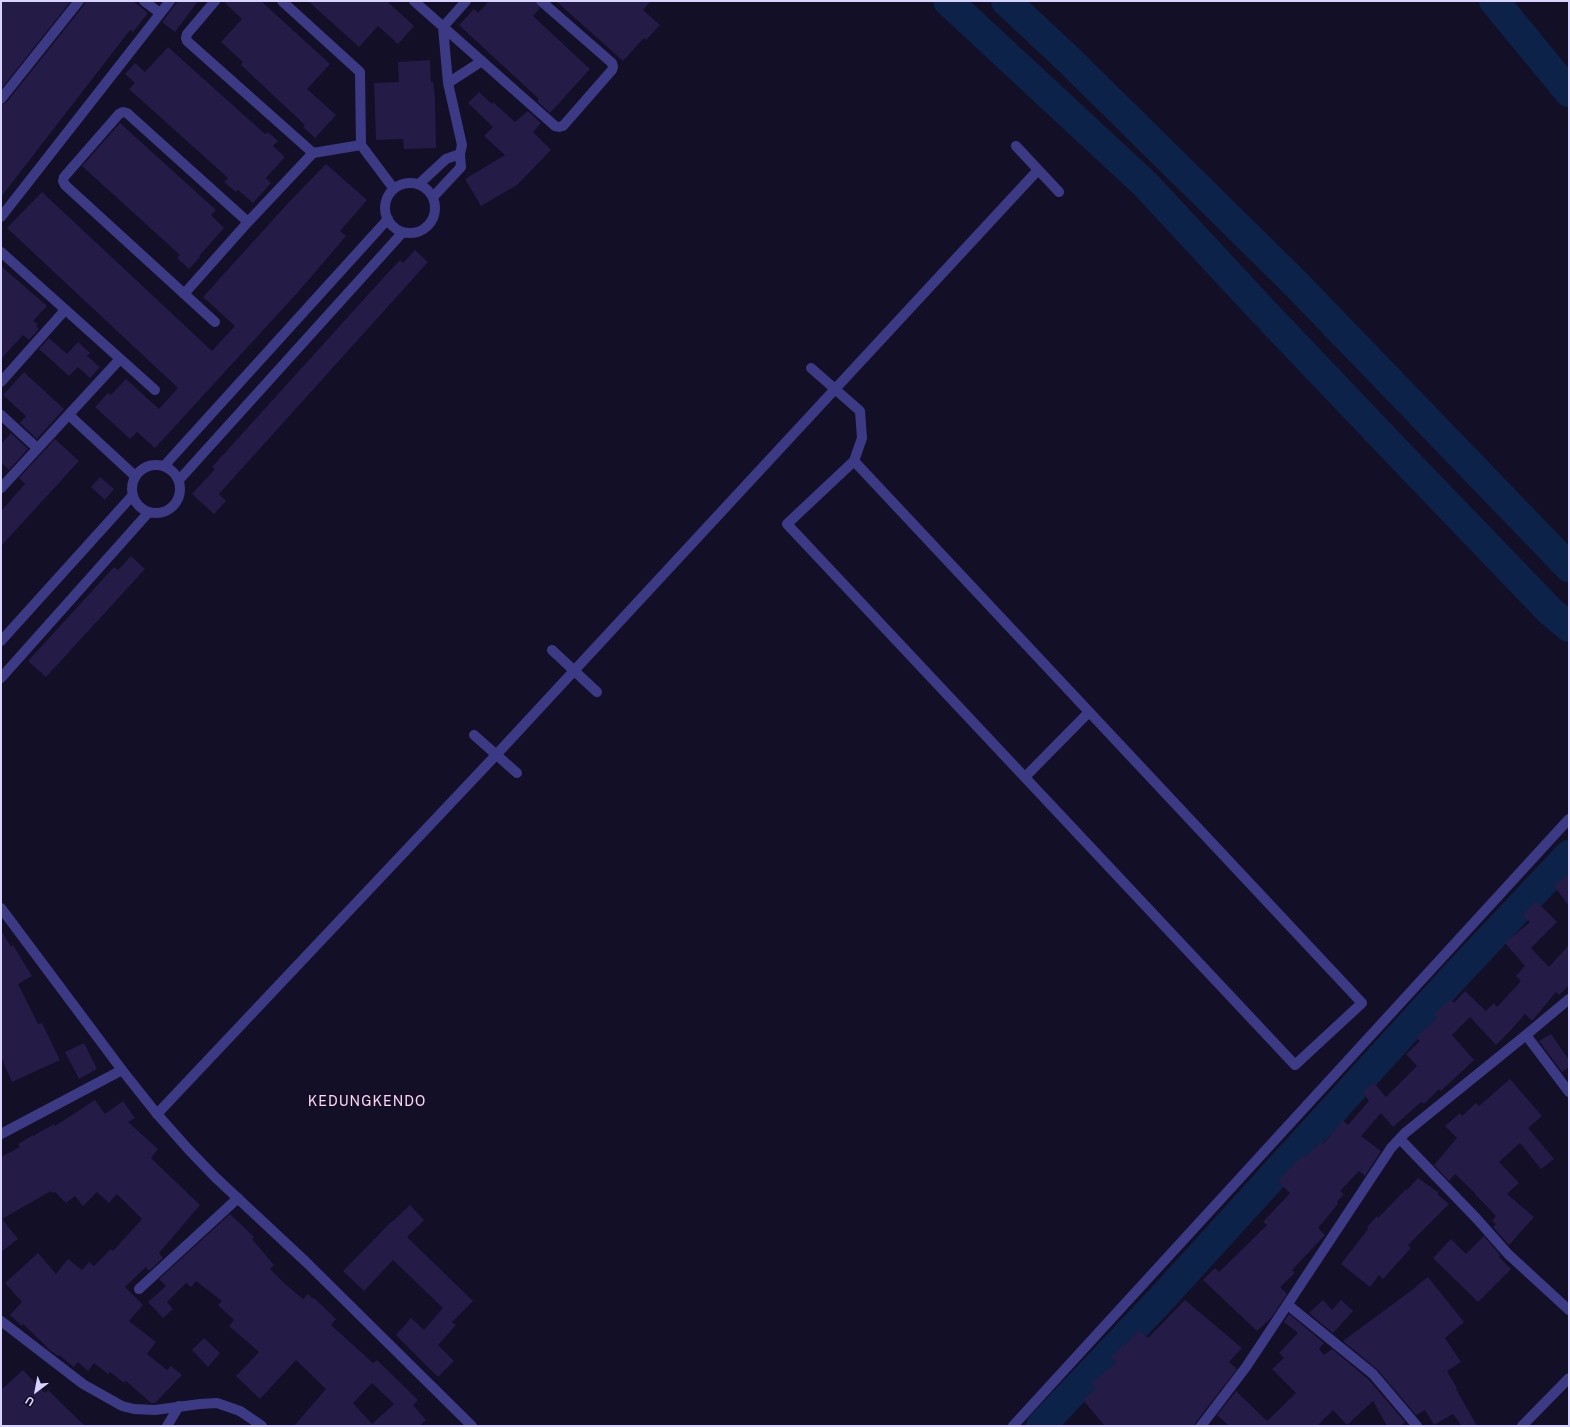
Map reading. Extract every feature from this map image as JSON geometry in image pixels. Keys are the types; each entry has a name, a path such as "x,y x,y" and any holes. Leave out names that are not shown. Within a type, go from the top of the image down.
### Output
{"street":[{"path":"1,99 79,1"},
{"path":"144,1 160,13"},
{"path":"1,217 170,1"},
{"path":"215,1 186,34 187,41 313,153"},
{"path":"282,1 360,72 361,145 394,188"},
{"path":"414,1 559,128 563,126 613,67 612,63 541,1"},
{"path":"433,197 461,167 460,154 462,145 448,83 443,27 466,1"},
{"path":"448,83 482,61"},
{"path":"215,322 70,190 63,181 64,177 119,114 123,112 127,113 248,222"},
{"path":"184,294 248,222 313,153 361,145"},
{"path":"1016,146 1059,192"},
{"path":"419,184 446,159 460,154"},
{"path":"157,1114 496,755 1038,170"},
{"path":"406,183 419,184 427,189 433,197 436,208 433,220 425,228 415,233 403,232 394,227 388,219 385,208 387,197 394,188 406,183"},
{"path":"164,466 388,219"},
{"path":"179,480 403,232"},
{"path":"1,252 155,390"},
{"path":"1,382 65,310"},
{"path":"1,488 120,359"},
{"path":"811,368 860,411 862,438 854,462 787,524 1295,1065 1362,1003 854,462"},
{"path":"1,415 37,448"},
{"path":"69,415 135,476"},
{"path":"153,464 164,466 173,471 179,480 180,494 174,506 162,513 148,513 138,506 132,496 131,486 135,476 143,468 153,464"},
{"path":"1,641 132,496"},
{"path":"1,678 148,513"},
{"path":"552,650 597,692"},
{"path":"1025,777 1089,712"},
{"path":"474,735 517,774"},
{"path":"1013,1426 1569,819"},
{"path":"1,908 122,1070 157,1114 189,1150 306,1262 472,1426"},
{"path":"1201,1426 1246,1367 1391,1148 1420,1120 1526,1036 1569,999"},
{"path":"1526,1036 1569,1092"},
{"path":"1,1134 122,1070"},
{"path":"1400,1139 1478,1219 1508,1254 1569,1310"},
{"path":"139,1288 238,1198"},
{"path":"1288,1305 1373,1374 1417,1426"},
{"path":"1,1321 83,1384 122,1406 145,1410 210,1403 225,1405 240,1411 262,1426"},
{"path":"1522,1426 1569,1378"},
{"path":"167,1426 179,1406"}],"building":[{"path":"1,1 71,1 1,89"},
{"path":"85,1 133,1 148,13 133,32 130,30 1,197 1,105 6,103 84,5"},
{"path":"178,1 198,1 175,32 162,22"},
{"path":"223,1 261,1 330,64 307,89 336,115 315,138 303,127 305,125 241,65 243,62 221,42 242,19"},
{"path":"308,1 387,1 414,26 398,44 378,26 359,47"},
{"path":"489,1 535,1 540,8 533,16 590,69 550,113 537,101 539,99 459,25 474,9 478,13"},
{"path":"556,1 651,1 643,10 660,25 646,40 644,38 623,61"},
{"path":"168,47 265,134 268,132 278,141 273,146 285,157 266,178 271,183 253,203 238,190 236,192 224,182 228,178 129,89 135,83 125,74 135,63 145,72"},
{"path":"430,60 431,82 433,82 435,97 436,148 404,149 403,139 376,140 374,83 399,82 398,62"},
{"path":"479,92 492,104 493,102 515,122 528,111 541,123 533,132 551,150 517,185 481,206 465,179 505,155 484,136 493,127 468,103"},
{"path":"120,123 216,210 211,215 224,228 189,269 177,258 180,255 82,166"},
{"path":"326,164 367,200 340,231 346,236 299,291 155,448 137,432 130,439 95,407 108,393 111,395 126,379 159,409 178,388 7,228 42,192 212,351 235,326 203,297 289,202"},
{"path":"415,250 428,262 219,494 226,501 214,514 192,494 215,469 212,467 385,276 400,260 403,263"},
{"path":"1,266 47,306 33,321 38,324 36,326 39,329 29,340 23,335 1,359"},
{"path":"49,338 67,354 78,342 90,353 87,356 100,367 90,378 78,367 69,376 39,349"},
{"path":"24,372 64,409 37,439 20,423 26,416 3,395"},
{"path":"11,433 28,449 9,470 1,462 1,444"},
{"path":"55,439 79,461 1,546 1,511 25,484 19,478"},
{"path":"100,477 114,489 105,500 91,487"},
{"path":"131,556 145,569 46,677 28,661 114,567 118,570"},
{"path":"1569,874 1569,906 1554,886"},
{"path":"1536,901 1557,922 1531,948 1549,967 1569,945 1569,985 1559,995 1556,992 1532,1021 1525,1014 1496,1045 1470,1017 1452,1035 1474,1060 1441,1091 1439,1089 1424,1104 1421,1102 1393,1127 1381,1113 1361,1136 1381,1151 1365,1176 1359,1171 1340,1191 1344,1194 1337,1202 1338,1204 1318,1228 1325,1235 1292,1270 1295,1273 1280,1287 1287,1294 1271,1318 1257,1331 1203,1280 1215,1268 1219,1272 1267,1225 1263,1222 1290,1193 1278,1181 1302,1156 1304,1158 1321,1142 1323,1144 1343,1120 1348,1125 1369,1101 1362,1092 1374,1083 1386,1097 1417,1066 1406,1054 1420,1041 1416,1037 1437,1018 1434,1015 1450,999 1454,1003 1465,991 1486,1011 1494,1003 1497,1007 1521,981 1516,976 1525,966 1505,943 1530,922 1522,915"},
{"path":"1,930 11,947 13,945 32,976 18,984 38,1024 42,1023 60,1060 12,1082 1,1057"},
{"path":"1551,1034 1569,1060 1569,1067 1562,1072 1539,1041"},
{"path":"84,1043 97,1069 79,1079 65,1052"},
{"path":"1510,1079 1542,1116 1528,1128 1554,1159 1541,1169 1520,1143 1499,1162 1519,1183 1507,1194 1534,1217 1509,1245 1493,1227 1496,1224 1492,1221 1496,1216 1475,1193 1455,1174 1449,1181 1434,1165 1457,1138 1445,1126 1460,1113 1462,1116 1476,1103 1479,1106"},
{"path":"95,1100 105,1114 123,1101 135,1118 128,1122 158,1149 151,1158 200,1205 159,1253 163,1258 149,1271 146,1267 125,1287 143,1305 129,1321 156,1342 147,1354 167,1370 171,1366 182,1375 155,1403 151,1403 126,1381 124,1383 110,1372 108,1374 94,1363 88,1371 78,1362 74,1367 47,1348 23,1324 22,1326 10,1315 22,1302 5,1283 38,1253 56,1274 68,1259 82,1270 89,1262 94,1266 111,1249 113,1251 142,1219 117,1194 109,1203 97,1192 83,1206 75,1196 66,1203 55,1192 53,1193 51,1191 2,1219 18,1239 1,1252 1,1157 20,1147 18,1144 54,1124 55,1126"},
{"path":"1418,1178 1439,1193 1437,1194 1449,1204 1408,1245 1411,1248 1383,1279 1379,1275 1370,1287 1341,1264 1368,1229 1367,1227"},
{"path":"410,1205 424,1220 407,1237 473,1301 452,1322 456,1325 438,1345 454,1361 438,1377 396,1335 411,1318 424,1330 443,1308 393,1260 364,1291 343,1271 391,1222"},
{"path":"230,1214 254,1237 252,1239 274,1265 270,1269 303,1299 308,1294 336,1319 331,1325 373,1363 377,1360 418,1400 413,1405 426,1420 419,1426 294,1426 326,1389 296,1360 260,1399 236,1376 259,1352 229,1326 234,1320 218,1305 222,1301 196,1281 191,1287 186,1283 167,1302 173,1309 163,1318 148,1302 166,1286 159,1279","holes":["372,1383 394,1404 372,1424 353,1403"]},
{"path":"1484,1236 1500,1255 1499,1257 1511,1269 1478,1302 1433,1258 1451,1239 1466,1254"},
{"path":"1428,1277 1464,1322 1445,1338 1461,1362 1447,1371 1477,1426 1462,1426 1453,1414 1434,1425 1425,1410 1416,1415 1378,1370 1343,1341"},
{"path":"1185,1300 1242,1348 1229,1362 1237,1369 1196,1422 1195,1426 1105,1426 1083,1400 1096,1389 1091,1383 1117,1363 1111,1357 1124,1344 1125,1346 1139,1330 1148,1338"},
{"path":"1323,1300 1332,1310 1341,1300 1353,1311 1333,1333 1309,1313"},
{"path":"1289,1314 1324,1343 1319,1349 1324,1355 1332,1349 1368,1379 1405,1422 1400,1426 1387,1426 1373,1401 1347,1425 1333,1410 1317,1426 1229,1426 1217,1415 1236,1391 1267,1421 1296,1393 1272,1369 1284,1358 1279,1353 1298,1333 1284,1322"},
{"path":"204,1338 220,1353 208,1367 192,1350"},
{"path":"23,1370 45,1393 48,1390 85,1426 1,1426 1,1390"}],"waterway":[{"path":"948,1 1145,184 1400,455 1550,611 1569,627"},
{"path":"1006,1 1070,61 1296,284 1569,567"},
{"path":"1494,1 1569,92"},
{"path":"1041,1426 1164,1296 1455,976 1569,855"}],"district":[{"name":"KEDUNGKENDO","path":"367,1102"}]}
